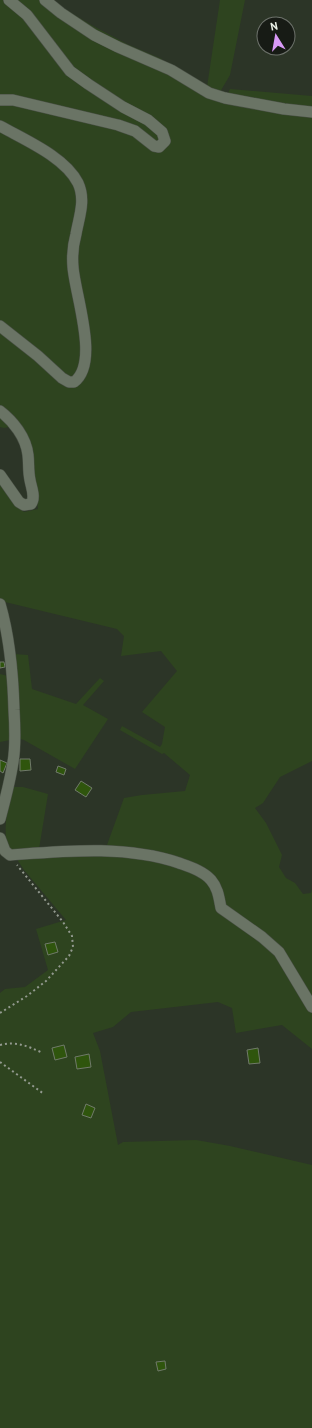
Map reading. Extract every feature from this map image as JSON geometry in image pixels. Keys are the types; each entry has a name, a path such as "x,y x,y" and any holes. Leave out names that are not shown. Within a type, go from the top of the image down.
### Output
{"street":[{"path":"0,100 13,100 118,124 136,131 154,146 159,147 165,141 162,132 148,120 93,88 70,71 27,15 9,0"},
{"path":"44,0 60,13 94,34 118,47 171,70 209,93 225,98 284,110 312,112"},
{"path":"0,126 56,159 69,171 78,184 82,199 73,248 73,267 85,329 86,343 82,375 74,382 69,382 62,378 38,356 0,326"},
{"path":"0,411 10,420 26,445 33,493 33,501 31,504 24,505 19,502 0,475"},
{"path":"0,604 10,655 13,682 15,743 10,782 0,819"},
{"path":"0,838 4,851 10,854 56,851 127,851 167,859 195,869 210,880 214,885 217,890 221,908 262,937 279,952 312,1007"}],"path":[{"path":"0,1013 27,996 46,981 69,956 73,947 72,936 63,922 10,854"},
{"path":"0,1045 11,1043 19,1044 43,1053"},
{"path":"0,1062 44,1094"}],"green space":[{"path":"0,0 39,0 43,3 53,2 127,44 162,59 161,69 224,101 230,89 312,96 312,761 280,777 263,803 255,808 266,823 282,855 279,867 286,878 295,883 303,894 311,893 312,889 312,1049 282,1025 236,1033 232,1008 218,1002 131,1012 113,1027 93,1033 100,1051 118,1145 123,1142 196,1140 230,1146 312,1165 312,1428 0,1428 0,993 5,989 25,987 48,970 36,929 66,920 24,870 18,861 18,857 103,856 124,798 185,791 190,775 164,753 162,754 120,730 122,726 160,747 162,744 165,727 142,712 177,671 161,651 121,656 124,636 117,629 5,602 9,627 0,629 0,482 15,505 24,512 38,509 34,479 20,425 4,428 0,427"},
{"path":"220,0 245,0 230,75 220,92 207,87"},
{"path":"14,654 28,655 32,689 76,704 100,678 104,681 83,705 108,719 75,769 20,739"},
{"path":"0,674 8,676 9,682 10,740 0,742"},
{"path":"12,787 23,787 48,794 39,849 13,850 8,845 6,838 6,820"}],"building":[{"path":"0,662 4,662 5,667 0,668"},
{"path":"20,759 30,759 31,770 20,771"},
{"path":"0,760 7,763 3,773 0,771"},
{"path":"58,766 66,769 64,775 56,772"},
{"path":"81,781 92,788 86,797 75,790"},
{"path":"55,942 58,952 48,955 45,944"},
{"path":"64,1045 67,1057 55,1060 52,1048"},
{"path":"258,1048 260,1063 249,1064 247,1050"},
{"path":"89,1054 91,1067 77,1069 75,1057"},
{"path":"86,1104 95,1108 91,1118 82,1115"},
{"path":"165,1361 166,1369 158,1371 156,1362"}]}
